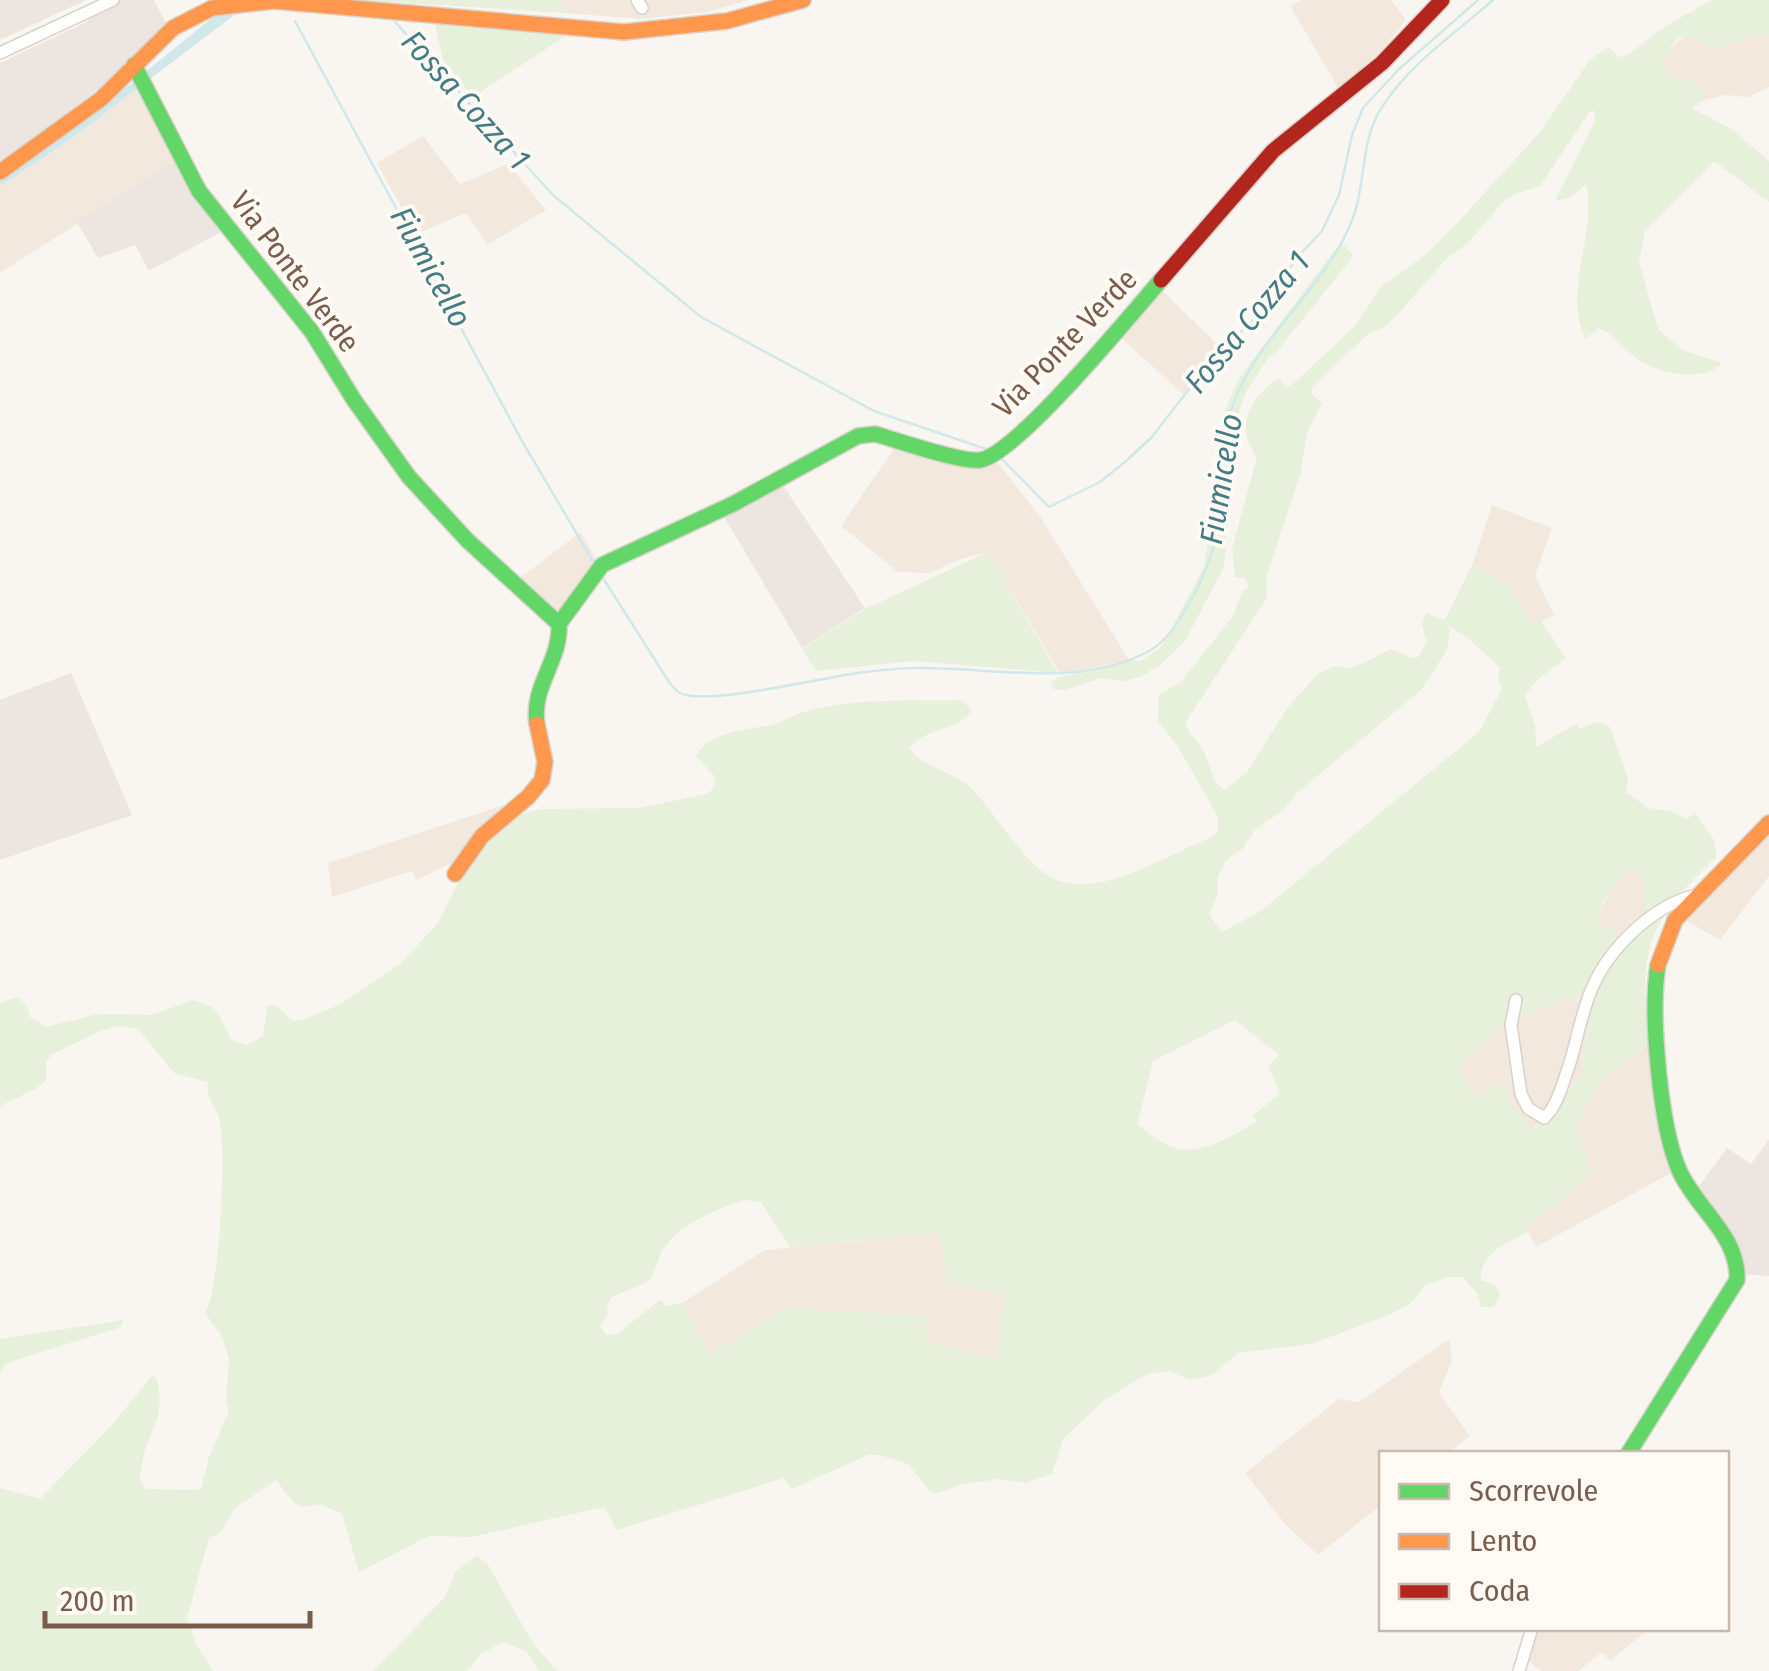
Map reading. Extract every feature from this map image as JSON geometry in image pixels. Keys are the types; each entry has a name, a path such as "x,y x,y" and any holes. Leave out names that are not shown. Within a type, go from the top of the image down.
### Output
{"street":[{"path":"0,53 113,0"},
{"path":"0,172 140,75 176,23 231,2 274,0 597,32 637,32 715,25 802,0"},
{"name":"Via Ponte Verde","path":"559,624 602,565 733,504 858,436 875,434 977,460 994,456 1083,370 1273,151 1382,63 1442,0"},
{"name":"Via Ponte Verde","path":"140,75 199,191 312,332 409,477 467,540 559,624 562,644 536,700 545,770 542,780 483,834 456,874"},
{"path":"1630,1451 1670,1392 1740,1269 1731,1248 1684,1180 1672,1147 1655,985 1657,962 1670,929 1769,822"},
{"path":"1516,1000 1511,1025 1520,1094 1528,1108 1544,1118 1551,1112 1565,1077 1594,983 1634,929 1659,912 1698,895"},
{"path":"1518,1671 1531,1631"}],"shaded area":[{"path":"0,0 86,0 0,40"},
{"path":"119,0 154,0 166,23 111,79 0,164 0,63 84,23"},
{"path":"557,0 749,0 706,12 641,19 565,13"},
{"path":"1302,0 1391,0 1406,20 1385,46 1339,89 1290,6"},
{"path":"1763,33 1769,35 1769,87 1748,97 1725,95 1704,100 1701,89 1675,80 1662,64 1668,51 1685,35 1718,47"},
{"path":"142,85 177,160 0,273 0,186"},
{"path":"423,136 460,184 508,164 546,210 487,245 466,213 416,234 377,163"},
{"path":"177,160 221,232 149,271 135,245 98,258 77,222"},
{"path":"1161,289 1223,350 1183,394 1119,336"},
{"path":"898,443 986,467 998,463 1041,518 1129,660 1061,675 988,552 930,573 898,572 841,526"},
{"path":"782,484 865,608 802,648 722,513"},
{"path":"1492,505 1552,528 1535,575 1554,615 1534,625 1509,586 1472,565"},
{"path":"581,532 597,561 556,619 520,578"},
{"path":"71,673 132,815 0,860 0,700"},
{"path":"507,804 512,817 498,832 454,862 416,880 412,871 332,897 328,863"},
{"path":"1769,827 1769,876 1720,940 1680,917"},
{"path":"1631,867 1644,882 1648,916 1618,938 1601,928 1598,914 1612,888"},
{"path":"1581,994 1589,1022 1580,1077 1532,1131 1512,1103 1505,1083 1474,1096 1459,1065 1506,1021"},
{"path":"1650,1044 1659,1136 1671,1173 1536,1247 1525,1227 1591,1175 1575,1125 1601,1081"},
{"path":"1769,1139 1769,1276 1741,1274 1696,1190 1727,1148 1751,1164"},
{"path":"939,1233 1004,1293 998,1359 927,1342 927,1316 786,1308 710,1355 682,1303 765,1250"},
{"path":"1449,1339 1452,1361 1439,1393 1470,1436 1451,1451 1379,1451 1379,1507 1318,1555 1286,1525 1245,1473 1339,1399 1359,1402"},
{"path":"1535,1631 1647,1631 1610,1661 1602,1652 1578,1671 1541,1671 1525,1658"}],"green space":[{"path":"360,0 557,0 565,13"},
{"path":"1712,0 1769,0 1769,35 1763,33 1716,47 1683,36 1670,48 1662,64 1675,79 1691,80 1701,89 1704,100 1692,108 1731,129 1769,161 1769,202 1714,161 1645,232 1639,262 1658,329 1682,350 1722,363 1705,373 1673,373 1644,363 1598,328 1586,339 1577,302 1588,223 1586,184 1570,198 1555,201 1594,123 1595,111 1590,111 1540,186 1513,195 1501,204 1398,314 1383,328 1369,333 1312,387 1312,394 1322,404 1307,433 1300,475 1267,575 1267,598 1185,723 1202,748 1214,778 1225,790 1247,772 1288,707 1317,675 1334,666 1360,665 1391,649 1418,657 1427,642 1422,625 1426,613 1445,620 1472,565 1509,586 1533,624 1541,621 1566,658 1536,681 1525,695 1535,726 1536,747 1578,723 1578,729 1598,722 1610,727 1628,779 1626,792 1648,808 1671,811 1685,819 1696,814 1714,840 1717,856 1675,901 1652,940 1645,983 1650,1044 1601,1081 1575,1125 1592,1175 1525,1227 1528,1232 1489,1256 1481,1280 1494,1284 1500,1294 1494,1307 1481,1307 1478,1295 1463,1277 1447,1277 1424,1286 1411,1303 1391,1314 1311,1344 1238,1353 1212,1375 1190,1380 1169,1371 1147,1374 1103,1401 1063,1439 1052,1474 1026,1483 998,1479 931,1492 908,1464 868,1455 792,1489 784,1478 617,1530 604,1507 471,1537 429,1536 359,1572 342,1514 320,1504 303,1507 294,1503 276,1480 235,1508 221,1532 209,1538 187,1618 196,1644 213,1671 0,1671 0,1488 40,1499 111,1426 152,1376 157,1378 160,1401 139,1479 146,1489 201,1490 209,1457 229,1411 229,1360 223,1338 205,1313 215,1277 222,1186 219,1118 209,1097 208,1082 174,1073 138,1029 117,1026 51,1055 46,1062 46,1080 0,1106 0,1003 18,997 27,1006 30,1017 46,1027 98,1014 151,1015 194,1000 219,1014 232,1041 248,1045 263,1036 268,1005 300,1021 339,1005 400,964 439,922 464,871 512,817 540,809 640,808 706,794 716,778 696,756 710,742 807,711 845,704 961,700 972,710 966,717 924,736 909,748 923,761 973,790 1034,864 1062,882 1105,881 1212,837 1218,831 1218,817 1177,745 1158,721 1159,694 1181,682 1233,616 1242,592 1248,587 1245,578 1235,577 1232,549 1257,457 1246,435 1253,403 1279,378 1287,387 1294,383 1355,326 1382,286 1428,253 1540,132 1590,60 1609,47 1619,57 1626,56 1669,24","holes":["1450,627 1467,637 1500,668 1502,689 1479,732 1261,911 1222,932 1209,915 1218,892 1217,878 1226,860 1298,792 1421,690 1447,650","1632,867 1643,883 1647,916 1618,938 1613,929 1601,928 1600,911","1581,995 1589,1022 1580,1077 1533,1131 1512,1103 1505,1082 1474,1096 1459,1065 1506,1021","1235,1020 1279,1055 1268,1066 1280,1094 1252,1116 1257,1122 1227,1138 1205,1147 1183,1149 1163,1143 1137,1125 1153,1061","744,1200 761,1202 790,1247 939,1233 947,1284 1004,1294 998,1358 928,1342 927,1316 785,1308 710,1354 682,1303 665,1306 661,1299 617,1334 605,1334 600,1325 608,1314 611,1298 646,1282 671,1239 700,1218"]},
{"path":"435,23 567,35 473,97 443,61"},
{"path":"1343,244 1353,255 1348,263 1268,358 1246,392 1238,415 1224,567 1185,641 1160,665 1140,677 1125,681 1101,678 1064,690 1053,689 1051,684 1056,678 1129,660 1141,661 1162,646 1204,567 1223,415 1239,378"},
{"path":"988,552 1058,673 914,661 816,671 802,649 867,608"},
{"path":"123,1320 121,1327 13,1361 0,1374 0,1339"},
{"path":"477,1556 488,1565 533,1643 557,1671 539,1671 526,1651 503,1642 481,1654 467,1671 373,1671 446,1596 456,1571"}],"water":[{"path":"234,0 254,0 71,139 0,186 0,178 101,108"}],"waterway":[{"name":"Fossa Cozza 1","path":"1001,458 1049,507 1100,482 1151,438 1214,357 1259,315 1296,259 1322,231 1339,195 1352,135 1363,108 1399,69 1478,0"},
{"name":"Fiumicello","path":"603,578 669,682 686,695 742,693 901,669 1065,673 1122,663 1154,648 1181,617 1210,557 1218,521 1224,436 1237,394 1269,340 1343,240 1355,212 1377,116 1407,75 1493,0"},
{"name":"Fiumicello","path":"295,21 522,441 594,563"},
{"name":"Fossa Cozza 1","path":"395,22 554,196 701,317 874,411 992,451"}],"traffic: fast":[{"path":"134,65 199,191 312,332 409,477 467,540 559,624 556,650 538,698 537,724"},
{"path":"559,624 602,565 733,504 858,436 875,434 971,460 997,452 1045,410 1161,280"},
{"path":"1630,1451 1737,1280 1736,1264 1724,1236 1687,1185 1673,1153 1658,1070 1658,965"}],"traffic: slow":[{"path":"0,172 101,99 173,28 212,8 274,1 624,32 727,21 803,0"},
{"path":"455,874 482,836 542,780 545,762 537,724"},
{"path":"1658,965 1675,920 1769,823"}],"traffic: jam":[{"path":"1161,280 1273,151 1382,63 1442,0"}]}
